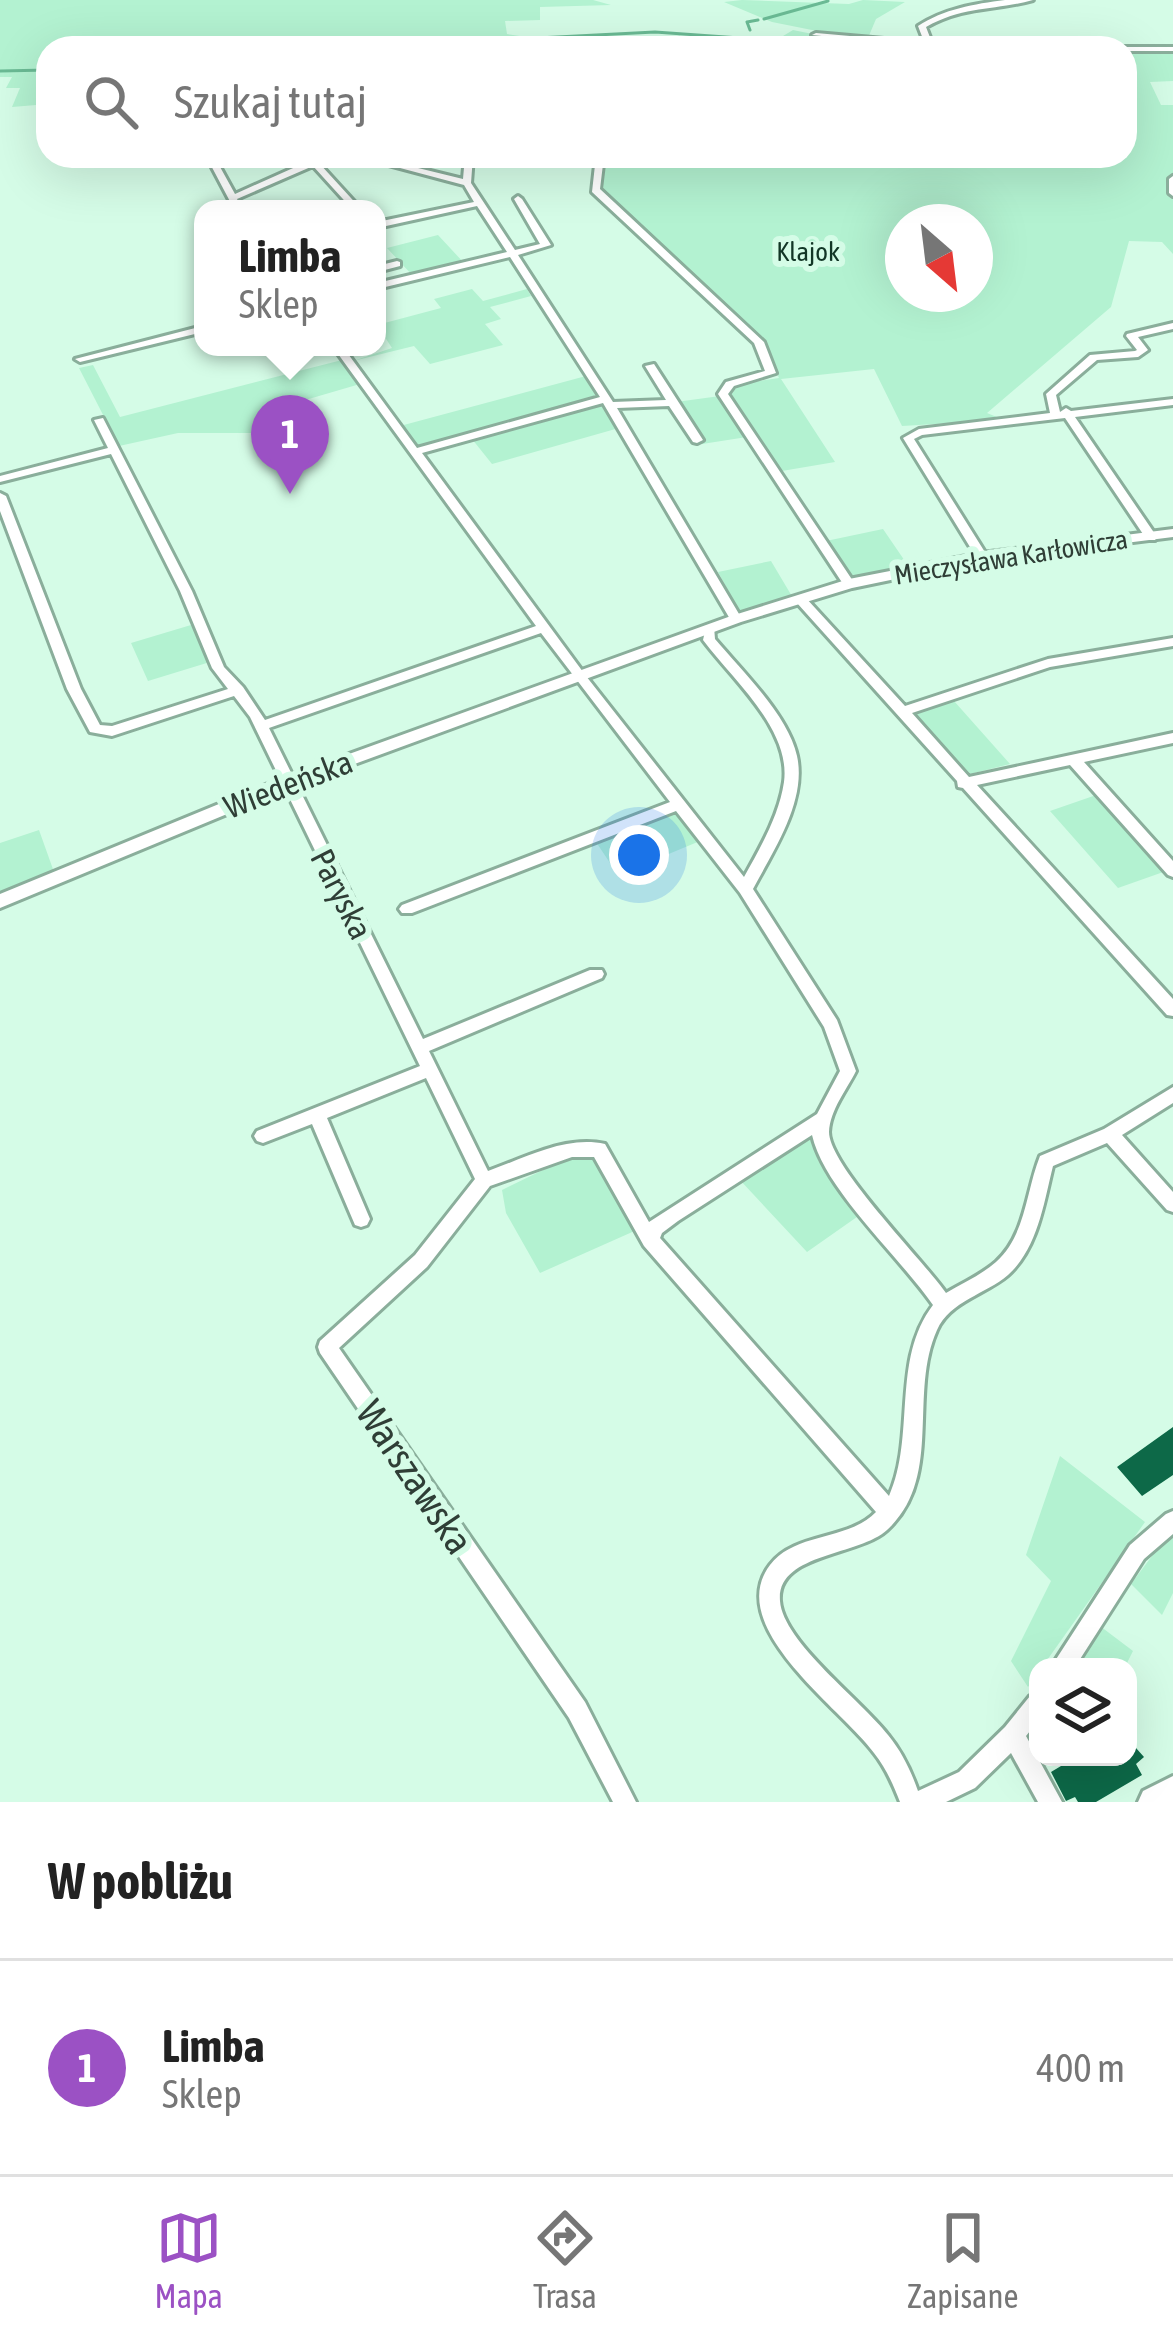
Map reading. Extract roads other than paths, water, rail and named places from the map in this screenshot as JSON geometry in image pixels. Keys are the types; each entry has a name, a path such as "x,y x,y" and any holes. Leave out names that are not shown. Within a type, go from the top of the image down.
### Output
{"main road":[{"path":"1154,1802 1173,1792"}],"street":[{"path":"926,36 922,26 944,15 974,6 1029,0"},
{"path":"816,35 827,36"},
{"path":"1137,49 1173,50"},
{"path":"216,168 232,200"},
{"path":"242,200 303,168"},
{"path":"319,168 349,200"},
{"path":"407,168 467,183"},
{"path":"468,168 467,183 608,402 736,619"},
{"path":"598,168 595,190 759,342 771,373 730,384 723,394 849,584"},
{"path":"1173,178 1173,193"},
{"path":"386,284 547,244 518,199"},
{"path":"386,223 480,203"},
{"path":"386,267 398,264"},
{"path":"1151,536 1051,394 1089,360 1138,354 1143,350 1132,336 1173,326"},
{"path":"80,359 194,331"},
{"path":"345,356 580,679 746,889 831,1025 848,1071 823,1119 820,1139 832,1165 926,1276 943,1304"},
{"path":"650,366 697,440"},
{"path":"414,452 608,402 674,404"},
{"path":"982,556 908,438 930,430 997,426 1060,412 1173,402"},
{"name":"Paryska","path":"99,420 186,591 212,657 261,726 484,1180"},
{"path":"0,479 113,450"},
{"path":"0,496 74,689 95,729 112,731 238,690"},
{"name":"Mieczysława Karłowicza","path":"710,630 849,584 982,556 1173,532"},
{"path":"801,600 1173,1010"},
{"path":"261,726 544,628"},
{"path":"710,630 709,640 782,730 795,767 781,824 746,889"},
{"name":"Wiedeńska","path":"0,901 286,783 710,630"},
{"path":"901,712 1048,663 1173,642"},
{"path":"963,783 1173,739"},
{"path":"1074,760 1173,871"},
{"path":"407,909 677,805"},
{"path":"420,1048 596,974"},
{"path":"263,1136 430,1069"},
{"path":"911,1802 889,1749 773,1620 769,1598 777,1570 794,1557 862,1534 889,1512 909,1470 922,1347 943,1304 993,1277 1010,1262 1020,1246 1046,1160 1110,1134 1173,1094"},
{"path":"317,1115 362,1219"},
{"path":"650,1240 656,1227 672,1215 823,1119"},
{"path":"1110,1134 1173,1204"},
{"path":"484,1180 572,1149 599,1149 650,1240 889,1512"},
{"name":"Warszawska","path":"484,1180 404,1279 327,1347 578,1710 625,1802"},
{"path":"1068,1658 1137,1552 1173,1522"},
{"path":"921,1802 967,1780 1029,1715"},
{"path":"1013,1735 1051,1802"}],"waterway":[{"path":"764,19 828,1"},
{"path":"750,30 747,22 758,20"},
{"path":"577,36 655,32 712,36"},
{"path":"0,71 36,70"}],"place":[{"name":"Limba","path":"290,494"}],"park label":[{"name":"Klajok","path":"808,251"}]}
